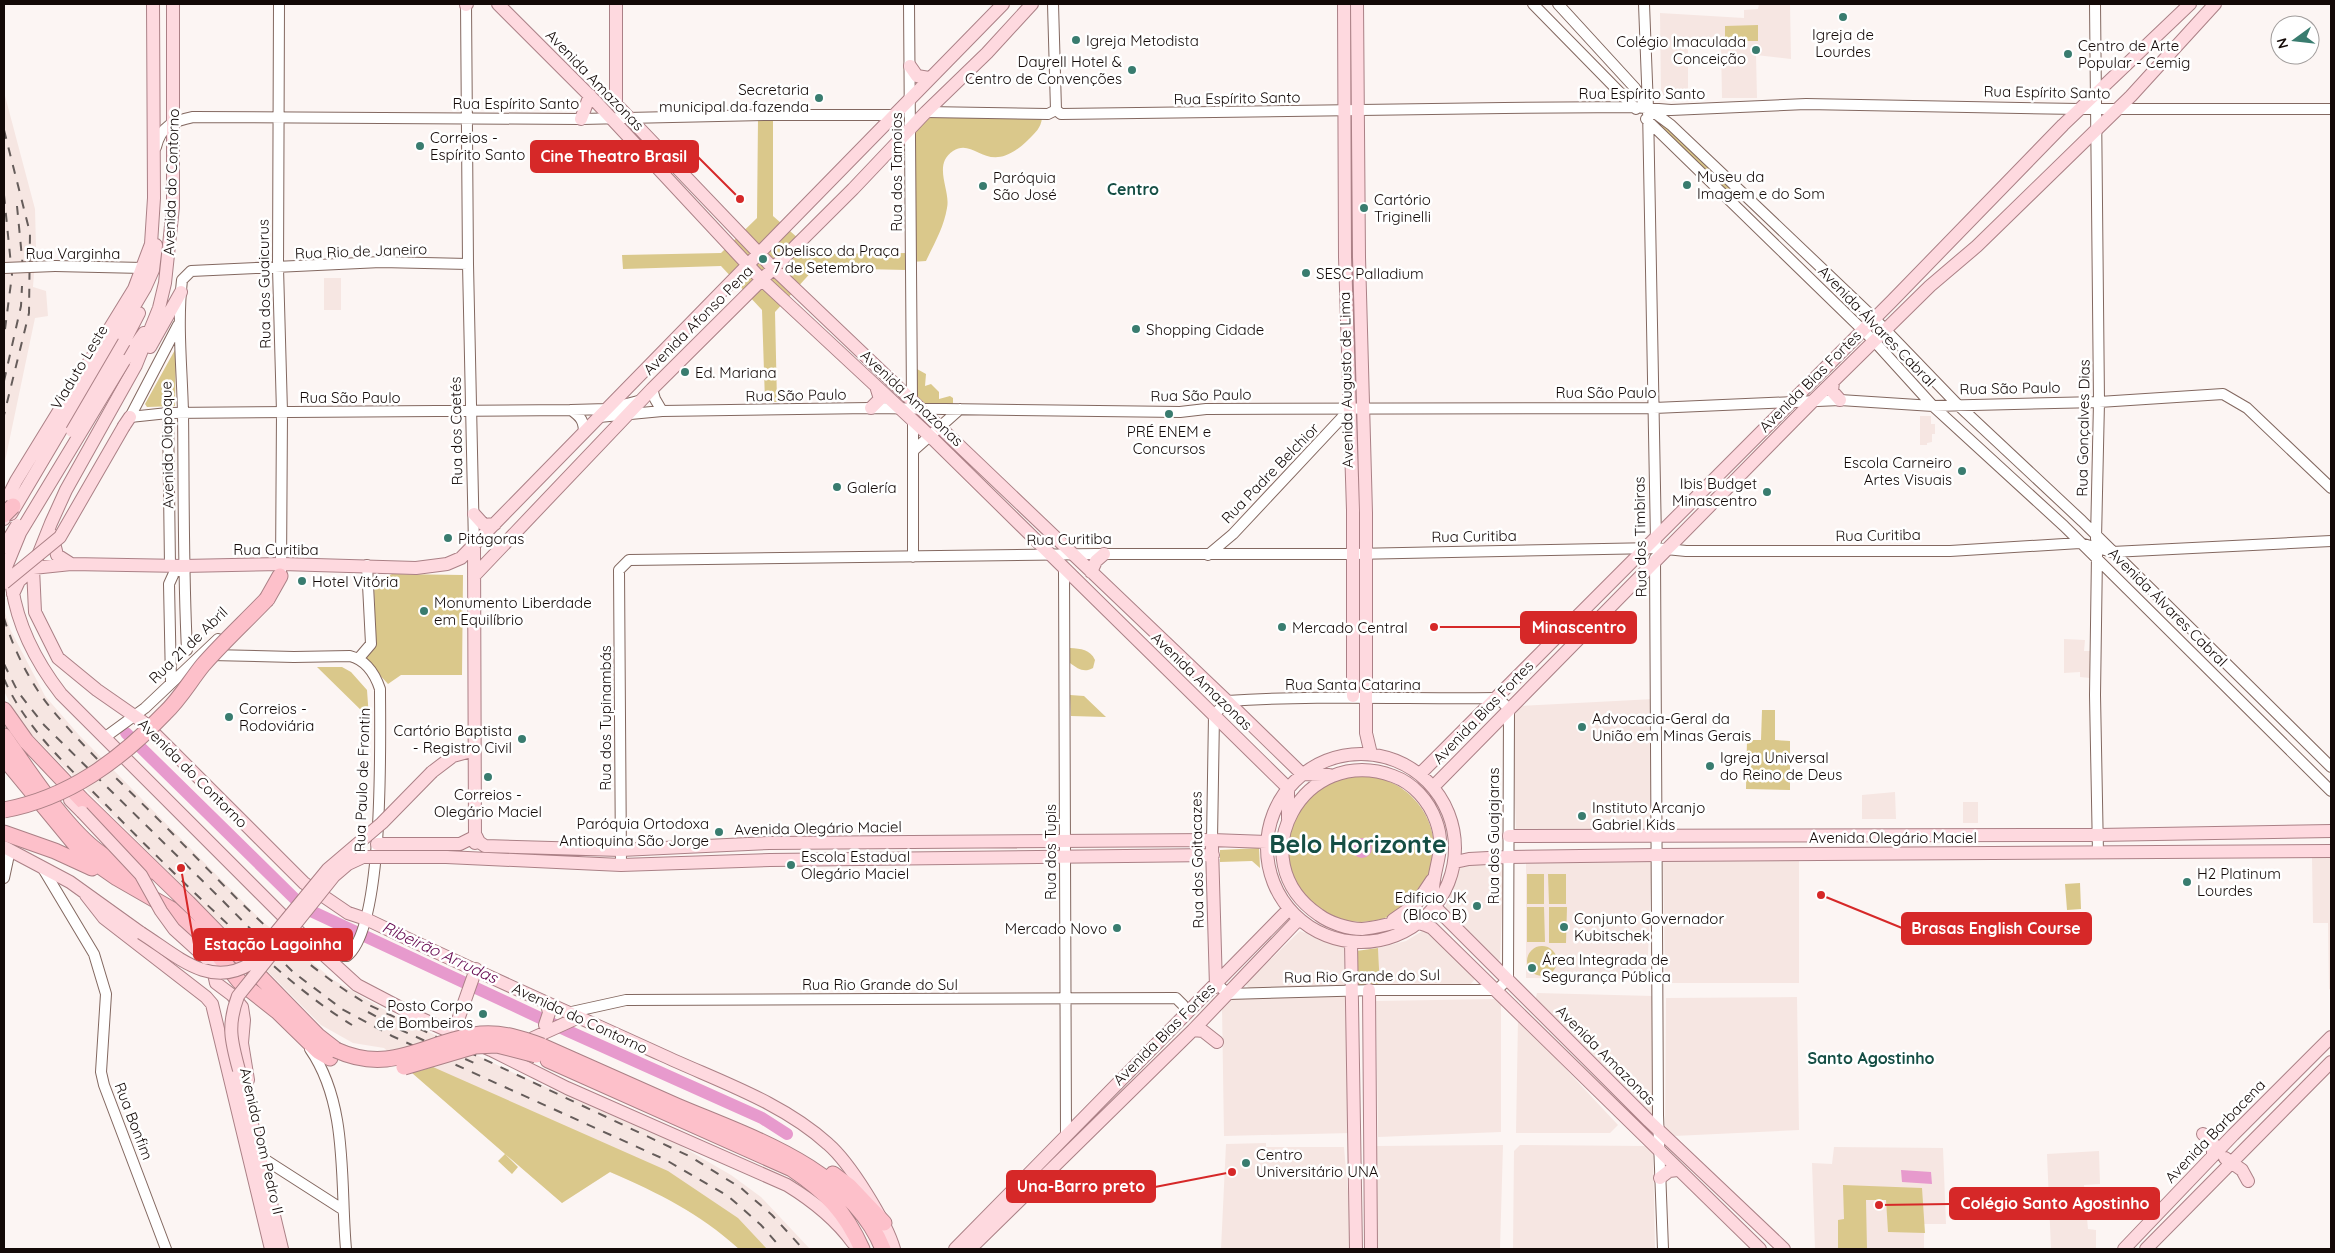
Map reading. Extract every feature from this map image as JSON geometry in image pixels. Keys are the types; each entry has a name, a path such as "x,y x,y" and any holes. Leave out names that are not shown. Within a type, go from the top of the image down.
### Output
{"highway":[{"path":"4,517 19,499"},
{"path":"4,810 49,798 93,775 114,760 166,713 204,664 267,599 281,570"},
{"path":"6,720 46,780 70,800"},
{"name":"Avenida do Contorno","path":"6,720 82,800 188,903 334,1054"},
{"name":"Avenida do Contorno","path":"4,736 61,812 90,845 100,853 188,903"},
{"name":"Avenida do Contorno","path":"4,758 84,855 117,878 171,909 211,946 238,981 277,1011 301,1036 334,1054 370,1060 390,1060 455,1040 494,1034 510,1036 551,1026 814,1171 835,1187 866,1220 883,1249"},
{"path":"4,771 22,782"},
{"path":"4,833 55,851 117,878"},
{"name":"Avenida do Contorno","path":"551,1026 792,1169 816,1186 836,1204 846,1217 862,1249"},
{"path":"757,1140 784,1146 812,1160 849,1186 884,1223"}],"main road":[{"name":"Avenida do Contorno","path":"4,517 5,503 16,481 134,288 151,244 154,215 155,150 153,4"},
{"name":"Avenida do Contorno","path":"173,4 174,184 166,283 155,319 130,363 66,490 33,568 35,612 58,658 97,690 136,715 304,883 364,924 474,974 551,1026 760,1100 804,1125 830,1145 863,1189 884,1223 894,1249"},
{"name":"Avenida Amazonas","path":"498,4 612,118 761,279 930,436 1288,788"},
{"path":"616,4 615,97 616,104 630,118"},
{"name":"Avenida Afonso Pena","path":"474,545 929,78 1004,4"},
{"name":"Avenida Afonso Pena","path":"474,576 652,389 772,267 853,190 946,91 987,53 1032,4"},
{"name":"Avenida Augusto de Lima","path":"1344,4 1345,257 1366,554 1366,733 1371,754"},
{"name":"Avenida Augusto de Lima","path":"1352,696 1359,110 1357,4"},
{"name":"Avenida Bias Fortes","path":"1433,787 1655,562 1656,545 1862,329 2079,109 2190,4"},
{"name":"Avenida Bias Fortes","path":"1420,774 1656,545 1813,401 1930,286 1977,246 2117,107 2131,96 2215,4"},
{"path":"910,66 917,76 929,78"},
{"path":"581,119 590,96"},
{"path":"2131,96 2132,104 2136,108"},
{"name":"Avenida Amazonas","path":"630,118 772,267 1302,774"},
{"name":"Viaduto Leste","path":"4,527 145,288 153,270 156,243 154,215"},
{"name":"Viaduto Leste","path":"4,547 124,342 170,251"},
{"path":"4,561 20,533 130,363 154,341 181,292"},
{"path":"1833,382 1832,391 1840,400"},
{"path":"872,408 880,400 876,386"},
{"path":"4,582 60,537 127,421"},
{"path":"474,514 484,525 495,524"},
{"path":"51,523 55,551 61,558 71,564"},
{"path":"4,532 13,594 31,647 46,674 81,717 301,934 357,985 567,1088 787,1185 816,1203 842,1228 857,1249"},
{"path":"4,572 20,533"},
{"name":"Rua Curitiba","path":"33,568 71,564 281,570 367,566 416,568 447,564 461,558 474,545"},
{"name":"Rua dos Caetés","path":"468,856 474,848 476,836 474,545"},
{"path":"1092,572 1096,560 1104,554"},
{"path":"13,594 19,581 33,568"},
{"path":"7,849 41,866 141,934 200,970 215,974 240,970 250,964 328,869 382,823 432,772 453,756 475,750"},
{"path":"1371,754 1404,764 1420,774 1433,787 1448,812 1456,840 1455,862 1445,893 1435,907 1419,923 1386,939 1351,942 1332,938 1314,931 1298,920 1288,910 1278,895 1272,878 1267,842 1271,820 1288,788 1302,774 1324,760 1336,756 1371,754"},
{"path":"1288,819 1307,793 1332,775 1344,770 1381,771 1400,778 1417,791 1427,803 1439,834 1441,848 1433,888 1435,907"},
{"path":"1302,774 1332,775"},
{"path":"1288,788 1288,819 1283,836 1283,862 1292,888 1305,904 1320,916 1342,926 1362,929 1387,923 1401,916 1416,904 1426,892 1436,871"},
{"path":"70,800 141,875 161,911 174,929 206,958 213,969 216,983 239,1002 244,1013 242,1043 252,1120"},
{"name":"Avenida Olegário Maciel","path":"1508,836 2098,835 2331,831"},
{"path":"377,844 460,844 476,836"},
{"name":"Avenida Olegário Maciel","path":"476,836 479,842 485,846 621,850 769,843 1212,840 1267,842"},
{"name":"Rua dos Goitacazes","path":"1212,840 1216,1005"},
{"name":"Avenida Olegário Maciel","path":"1455,862 1469,859 1508,857 1657,855 2331,851"},
{"name":"Avenida Olegário Maciel","path":"305,913 334,876 348,864 363,857 468,856 621,865 770,860 1213,855"},
{"name":"Avenida Dom Pedro II","path":"86,895 104,918 152,958 206,997 216,1012 271,1249"},
{"name":"Avenida Amazonas","path":"1435,907 1658,1130 1784,1249"},
{"name":"Avenida Bias Fortes","path":"1047,1164 1066,1136 1288,910"},
{"path":"276,933 305,913"},
{"name":"Avenida Dom Pedro II","path":"282,1249 230,1028 231,1014 238,996 305,913"},
{"name":"Avenida Bias Fortes","path":"1047,1164 1193,1030 1298,920"},
{"name":"Avenida Amazonas","path":"1387,923 1407,920 1432,928 1760,1249"},
{"path":"1351,942 1356,1249"},
{"path":"458,1036 457,1024 462,1003 474,974"},
{"path":"1369,990 1371,1249"},
{"path":"491,1050 551,1026"},
{"path":"551,1026 533,1038 528,1057 567,1088"},
{"path":"1193,1030 1203,1031 1217,1042"},
{"name":"Avenida Barbacena","path":"2124,1249 2331,1037"},
{"path":"2146,1249 2331,1062"},
{"path":"2295,1073 2299,1082 2307,1086"},
{"path":"2267,1101 2274,1104 2280,1114"},
{"path":"2203,1134 2213,1143 2211,1158 2223,1157 2233,1162 2242,1170 2248,1181"},
{"path":"955,1249 1047,1164"},
{"path":"970,1249 1047,1164"},
{"path":"1660,1178 1669,1171 1678,1170"}],"street":[{"name":"Rua dos Guaicurus","path":"279,4 278,268 282,412 281,570"},
{"name":"Rua dos Caetés","path":"466,4 468,264 474,545"},
{"name":"Rua dos Tamoios","path":"909,4 917,405"},
{"path":"1053,4 1056,110"},
{"name":"Avenida Álvares Cabral","path":"1534,4 1648,122 1874,341 1933,406 2080,543 2097,553 2331,791"},
{"name":"Avenida Álvares Cabral","path":"1558,4 1635,88 1648,108 1671,125 1874,318 1957,404 2083,523 2331,767"},
{"name":"Rua dos Timbiras","path":"1644,4 1648,108 1656,545"},
{"name":"Rua Gonçalves Dias","path":"2095,4 2099,402 2094,696 2098,853"},
{"path":"946,91 945,104 955,112"},
{"name":"Rua Espírito Santo","path":"926,112 1048,114 1056,110 1061,114 1634,107 1671,110 1806,104 2079,109 2117,107 2331,109"},
{"name":"Rua Espírito Santo","path":"174,121 193,118 581,119 894,115"},
{"path":"155,150 158,137 174,121"},
{"name":"Rua Rio de Janeiro","path":"179,323 182,280 191,271 381,262 468,264"},
{"name":"Rua Varginha","path":"4,268 55,266 143,268"},
{"path":"127,421 179,323"},
{"name":"Avenida Oiapoque","path":"176,566 183,412 179,323"},
{"path":"652,389 654,399 662,411"},
{"name":"Rua São Paulo","path":"127,421 168,412 472,412 571,410 630,413 662,411 902,409 917,405 960,409 1180,412 1206,409 1654,408 1840,400 1933,406 2099,402 2223,394 2247,408 2331,488"},
{"name":"Rua São Paulo","path":"603,413 642,400"},
{"path":"914,450 960,409"},
{"name":"Rua Padre Belchior","path":"1208,555 1233,534 1356,409"},
{"path":"571,410 580,416 584,424 584,433"},
{"name":"Avenida Oiapoque","path":"168,412 176,566 187,650"},
{"path":"913,420 913,557"},
{"path":"2080,543 2083,523"},
{"path":"1233,534 1232,547 1237,555"},
{"path":"2097,553 2331,541"},
{"name":"Rua Curitiba","path":"619,570 629,560 1104,554 1366,554 1656,545 1686,551 1950,551 2080,543"},
{"name":"Rua dos Timbiras","path":"1655,562 1658,1130 1662,1249"},
{"path":"171,682 169,584 176,566"},
{"path":"171,663 183,656 187,650 200,656 219,654 294,657 350,656 359,658 371,644 367,566"},
{"name":"Rua dos Tupis","path":"1064,568 1066,1136"},
{"name":"Rua 21 de Abril","path":"104,738 136,715 200,656 281,570"},
{"name":"Rua dos Tupinambás","path":"619,570 621,865"},
{"name":"Rua Paulo de Frontin","path":"301,934 316,938 339,958 347,956 354,949 364,924 377,844 381,751 380,689 377,680 359,658"},
{"name":"Rua Santa Catarina","path":"1226,701 1352,696 1366,698 1498,698"},
{"path":"1498,698 1509,709"},
{"path":"1214,714 1226,701"},
{"name":"Rua dos Guajajaras","path":"1508,979 1509,709"},
{"name":"Rua dos Goitacazes","path":"1212,840 1214,714"},
{"path":"4,878 7,849"},
{"name":"Rua Bonfim","path":"41,866 94,954 106,994 102,1072 104,1085 166,1249"},
{"path":"1497,990 1508,979"},
{"path":"1216,983 1228,994"},
{"name":"Rua Rio Grande do Sul","path":"1228,994 1353,990 1497,990"},
{"name":"Rua Rio Grande do Sul","path":"551,1026 626,1000 1176,998 1183,1005 1186,1014"},
{"path":"301,1036 320,1062 334,1108 340,1145 342,1209 346,1249"},
{"path":"261,1157 342,1209"}],"shaded area":[{"name":"Colégio Imaculada Conceição","path":"1759,4 1790,4 1791,59 1756,55 1757,98 1722,98 1721,45 1688,45 1688,98 1666,98 1661,93 1660,13 1744,18 1744,10 1758,9"},
{"path":"1758,25 1758,41 1725,41 1725,26"},
{"path":"4,92 35,209 36,247 33,287 46,291 48,316 35,318 4,466"},
{"path":"923,115 1042,118 1039,128 1028,140 1014,151 1002,156 992,157 961,148 953,151 947,157 943,170 948,201 944,222 926,261 911,262 911,129"},
{"path":"1660,118 1732,186 1726,192 1654,126"},
{"path":"758,119 773,119 773,216 816,254 907,253 907,270 815,268 775,312 777,402 765,402 762,310 721,266 623,269 622,255 721,253 757,218"},
{"path":"324,278 341,278 341,310 324,310"},
{"path":"176,348 175,406 147,407 145,404"},
{"path":"917,369 926,374 925,386 931,384 939,392 939,399 950,396 953,398 953,405 921,410 912,401 913,370"},
{"path":"1920,416 1931,416 1931,424 1935,424 1935,434 1932,434 1932,442 1927,443 1927,445 1920,445"},
{"path":"392,574 463,575 462,675 401,675 388,684 365,659 376,646 374,586 379,580"},
{"path":"4,609 10,629 45,696 79,735 262,921 332,979 395,1016 516,1074 674,1142 731,1175 761,1197 810,1249 739,1249 711,1225 665,1196 610,1172 562,1203 384,1048 353,1043 321,1025 29,732 15,713 4,691"},
{"path":"2064,639 2085,640 2084,651 2090,651 2090,678 2080,677 2080,672 2064,673"},
{"path":"1070,648 1081,649 1091,654 1095,660 1093,668 1081,670 1070,663"},
{"path":"317,667 342,667 351,672 367,690 369,718"},
{"path":"1070,695 1084,696 1106,717 1071,716"},
{"path":"1654,699 1654,830 1516,831 1512,716 1520,706"},
{"path":"1762,710 1775,710 1775,740 1790,741 1790,790 1746,789 1747,740 1761,740"},
{"path":"1361,776 1389,781 1413,797 1429,821 1434,849 1429,877 1413,901 1389,917 1361,922 1333,917 1309,901 1293,877 1288,849 1293,821 1309,797 1333,781"},
{"path":"1895,792 1896,819 1862,819 1862,795"},
{"path":"1963,802 1978,802 1978,823 1963,823"},
{"path":"1362,838 1369,841 1372,848 1369,855 1362,858 1355,855 1352,848 1355,841"},
{"path":"1259,848 1260,868 1252,861 1220,862 1220,850"},
{"path":"1799,857 1799,983 1665,983 1663,859"},
{"name":"Conjunto Governador Kubitschek","path":"1652,858 1647,979 1526,978 1526,860"},
{"path":"2312,858 2331,858 2331,990 2329,989 2328,923 2313,923"},
{"path":"1504,862 1500,959 1497,962 1444,911 1460,867 1466,864"},
{"path":"1527,874 1544,874 1544,904 1527,904"},
{"path":"1548,874 1566,874 1566,904 1549,904"},
{"path":"2080,883 2081,909 2067,910 2065,884"},
{"path":"1527,907 1544,907 1545,942 1527,942"},
{"path":"1549,907 1567,907 1566,943 1549,943"},
{"path":"1424,930 1475,979 1470,985 1380,989 1378,948 1406,941"},
{"path":"1300,931 1328,942 1344,945 1345,986 1250,989 1245,984"},
{"path":"1542,946 1553,950 1557,961 1553,972 1542,976 1531,972 1527,961 1531,950"},
{"path":"1378,948 1380,989 1357,988 1356,951"},
{"path":"1537,993 1653,996 1652,1115 1535,1002"},
{"path":"1349,995 1351,1133 1224,1136 1222,1007 1232,999"},
{"path":"1797,997 1799,1130 1674,1136 1665,1128 1666,998"},
{"path":"1496,999 1501,1004 1501,1132 1378,1137 1376,1001"},
{"path":"1518,1018 1618,1125 1610,1133 1516,1133"},
{"path":"433,1067 668,1171 738,1218 767,1249 739,1249 709,1224 678,1205 610,1172 562,1203 412,1073"},
{"path":"1266,1143 1266,1147 1344,1147 1353,1249 1221,1249 1226,1144"},
{"path":"1503,1145 1500,1249 1376,1249 1376,1146"},
{"path":"1520,1145 1645,1146 1653,1153 1655,1249 1513,1249 1514,1151"},
{"path":"1834,1147 1943,1148 1946,1224 1924,1224 1924,1249 1815,1249 1812,1163 1832,1164"},
{"path":"2099,1151 2100,1184 2084,1185 2088,1229 2096,1230 2096,1249 2051,1249 2047,1154"},
{"path":"505,1154 518,1167 512,1174 498,1161"},
{"path":"1901,1170 1931,1172 1932,1184 1902,1182"},
{"path":"1843,1185 1922,1188 1925,1233 1888,1232 1886,1200 1866,1200 1867,1249 1838,1249 1838,1220 1844,1219"}],"waterway":[{"name":"Ribeirão Arrudas","path":"126,733 296,900 311,911 568,1031 762,1118 787,1134"}],"railway":[{"path":"4,130 30,233 29,313 4,415"},
{"path":"4,195 12,275 4,337"},
{"path":"17,206 23,268"},
{"path":"4,381 21,306 22,286"},
{"path":"4,618 12,641 28,675 49,706 77,738 263,924 313,967 367,1004 691,1157 741,1188 772,1215 803,1249"},
{"path":"4,664 18,692 44,725 293,972 342,1009 392,1036 666,1160 728,1196 761,1225 782,1249"},
{"path":"4,679 25,716 38,733 66,765 141,841 276,968 320,1004 352,1025"},
{"path":"368,1012 401,1030 474,1063"}],"place":[{"name":"Igreja de Lourdes","path":"1843,17"},
{"name":"Igreja Metodista","path":"1076,40"},
{"name":"Colégio Imaculada Conceição","path":"1756,50"},
{"name":"Centro de Arte Popular - Cemig","path":"2068,54"},
{"name":"Dayrell Hotel & Centro de Convenções","path":"1132,70"},
{"name":"Secretaria municipal da fazenda","path":"819,98"},
{"name":"Correios - Espírito Santo","path":"420,146"},
{"name":"Museu da Imagem e do Som","path":"1687,185"},
{"name":"Paróquia São José","path":"983,186"},
{"name":"Cine Theatro Brasil","path":"740,199"},
{"name":"Cartório Triginelli","path":"1364,208"},
{"name":"Obelisco da Praça 7 de Setembro","path":"763,259"},
{"name":"SESC Palladium","path":"1306,273"},
{"name":"Shopping Cidade","path":"1136,329"},
{"name":"Ed. Mariana","path":"685,372"},
{"name":"PRÉ ENEM e Concursos","path":"1169,414"},
{"name":"Escola Carneiro Artes Visuais","path":"1962,471"},
{"name":"Galería","path":"837,487"},
{"name":"Ibis Budget Minascentro","path":"1767,492"},
{"name":"Pitágoras","path":"448,538"},
{"name":"Hotel Vitória","path":"302,581"},
{"name":"Monumento Liberdade em Equilíbrio","path":"424,611"},
{"name":"Mercado Central","path":"1282,627"},
{"name":"Minascentro","path":"1434,627"},
{"name":"Correios - Rodoviária","path":"229,717"},
{"name":"Advocacia-Geral da União em Minas Gerais","path":"1582,727"},
{"name":"Cartório Baptista - Registro Civil","path":"522,739"},
{"name":"Igreja Universal do Reino de Deus","path":"1710,766"},
{"name":"Correios - Olegário Maciel","path":"488,777"},
{"name":"Instituto Arcanjo Gabriel Kids","path":"1582,816"},
{"name":"Paróquia Ortodoxa Antioquina São Jorge","path":"719,832"},
{"name":"Escola Estadual Olegário Maciel","path":"791,865"},
{"name":"Estação Lagoinha","path":"181,868"},
{"name":"H2 Platinum Lourdes","path":"2187,882"},
{"name":"Brasas English Course","path":"1821,895"},
{"name":"Edificio JK (Bloco B)","path":"1477,906"},
{"name":"Conjunto Governador Kubitschek","path":"1564,927"},
{"name":"Mercado Novo","path":"1117,928"},
{"name":"Área Integrada de Segurança Pública","path":"1532,968"},
{"name":"Posto Corpo de Bombeiros","path":"483,1014"},
{"name":"Centro Universitário UNA","path":"1246,1163"},
{"name":"Una-Barro preto","path":"1232,1172"},
{"name":"Colégio Santo Agostinho","path":"1879,1205"}],"district":[{"name":"Centro","path":"1133,189"},
{"name":"Belo Horizonte","path":"1358,843"},
{"name":"Santo Agostinho","path":"1871,1058"}]}
